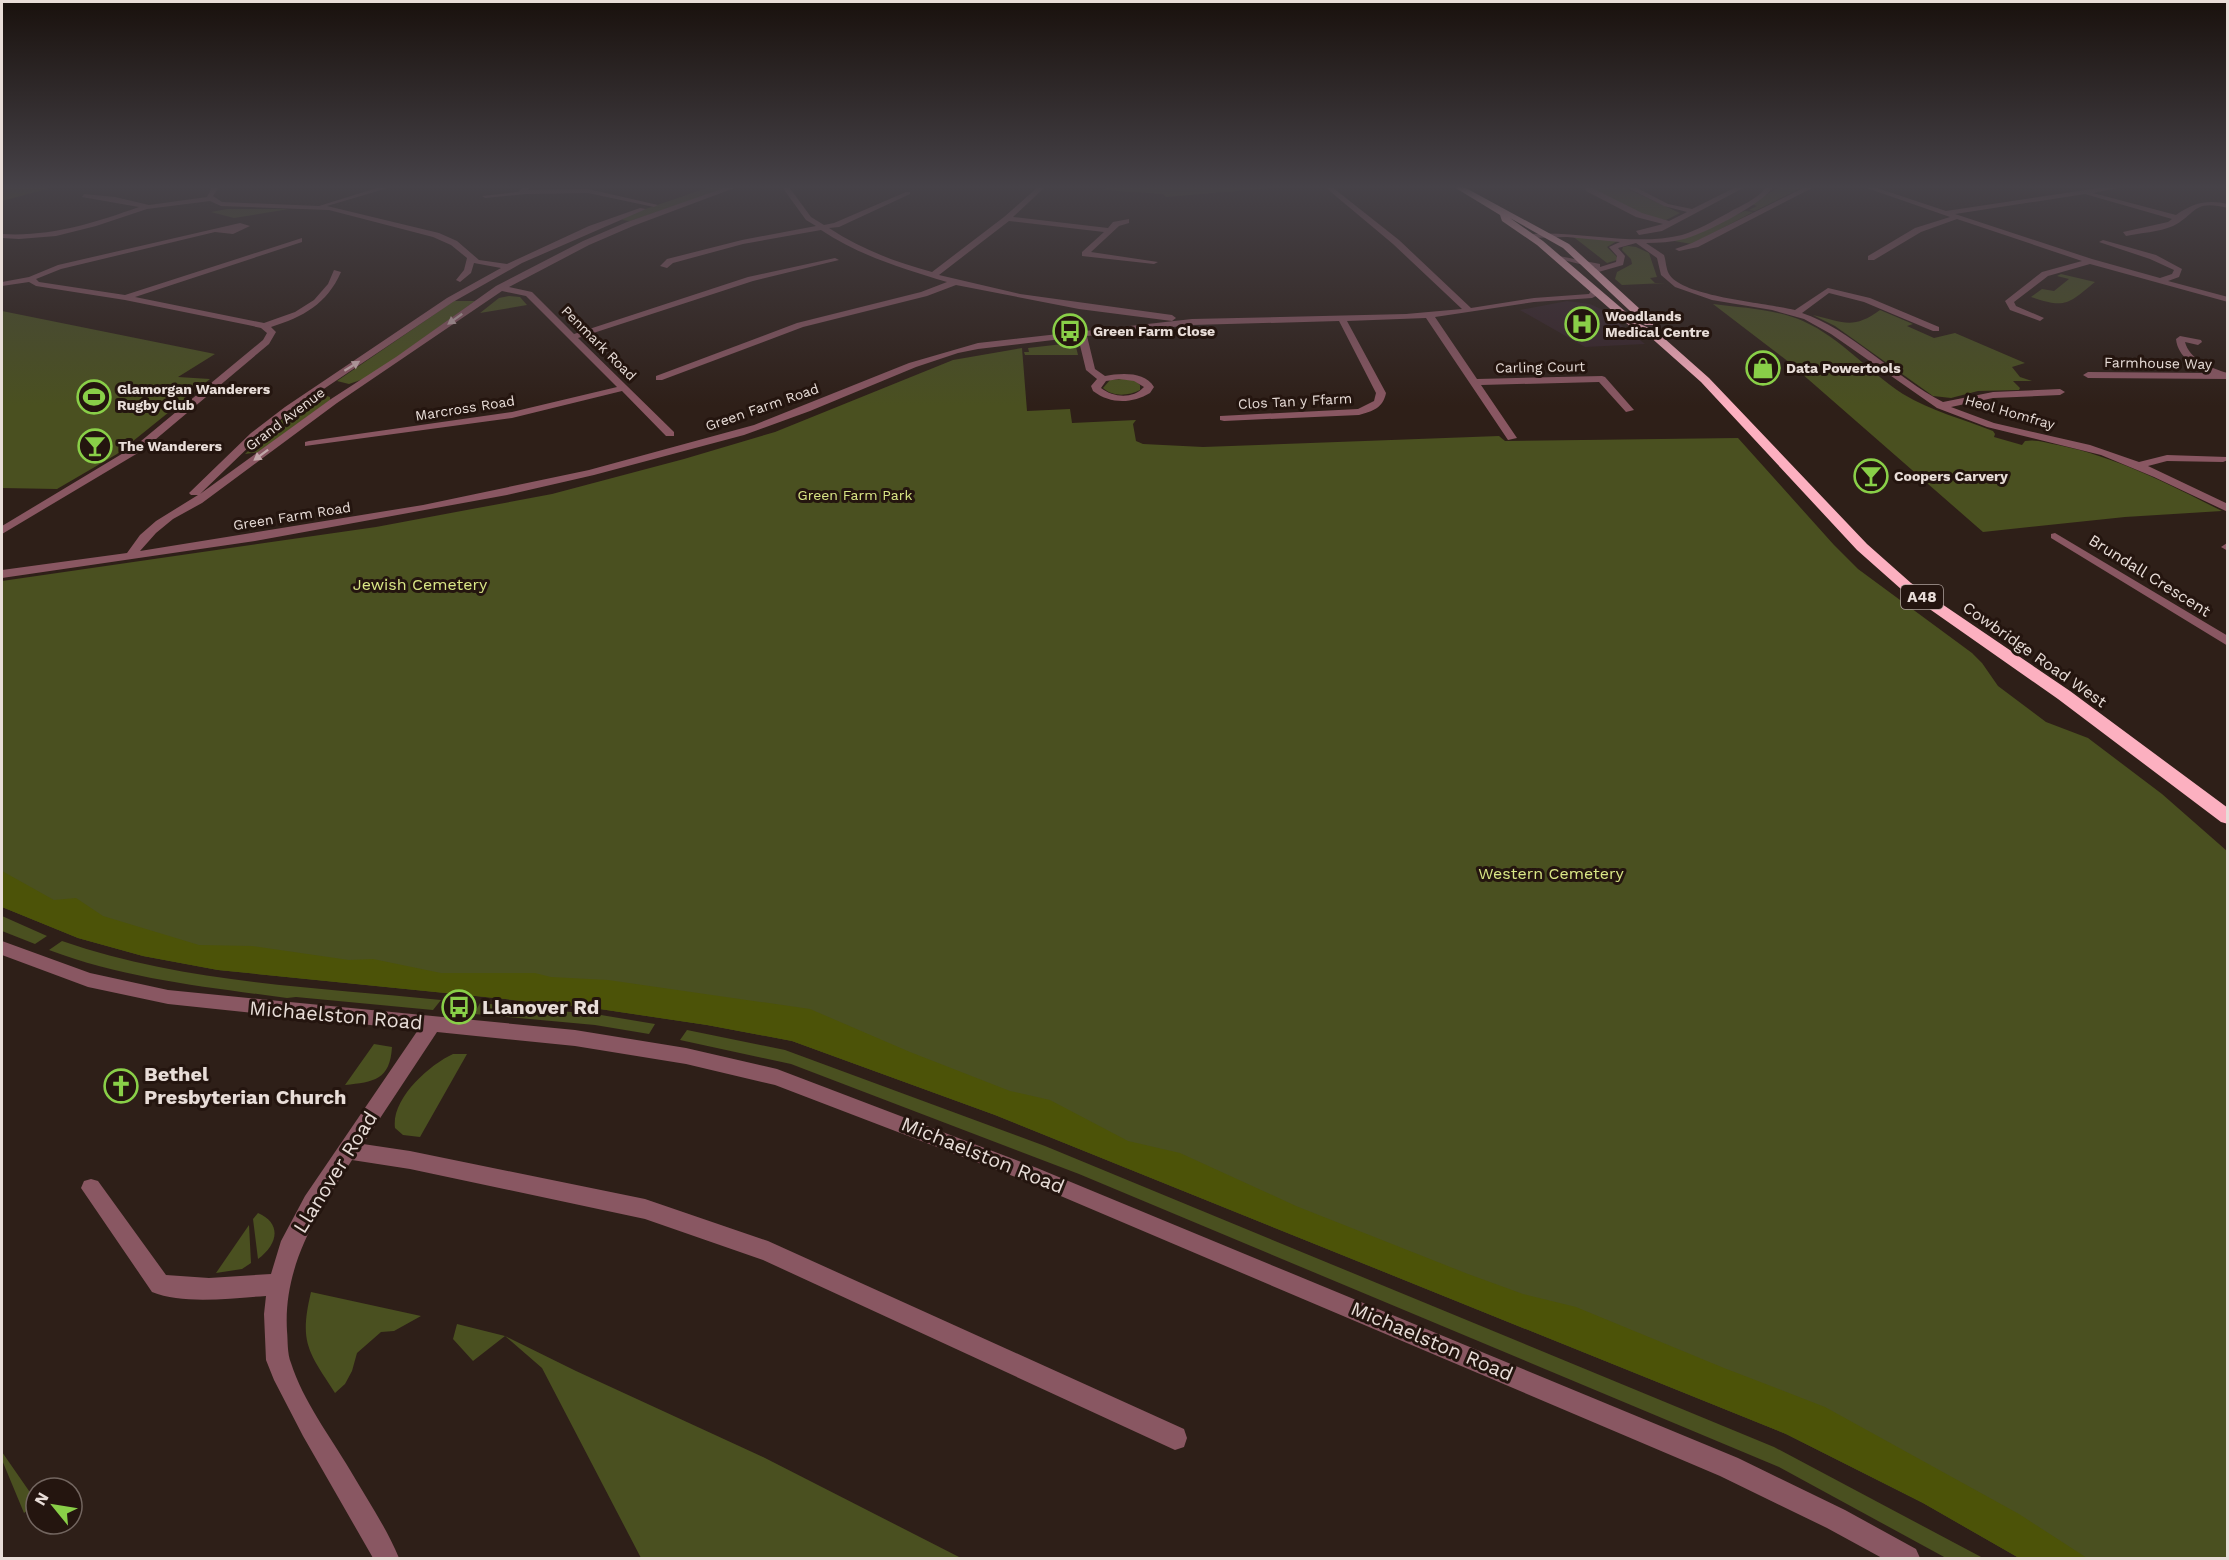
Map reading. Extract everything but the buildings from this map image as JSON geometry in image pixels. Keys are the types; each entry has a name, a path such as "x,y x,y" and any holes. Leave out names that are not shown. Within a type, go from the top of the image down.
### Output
{"highway":[{"name":"Cowbridge Road West","path":"1560,260 1636,326 1652,333 1705,380 1862,547 1906,586 2064,695 2228,818"},
{"name":"Cowbridge Road West","path":"1581,260 1652,326 1652,333"}],"street":[{"path":"2,284 31,279 58,267 89,260"},
{"path":"125,298 239,260"},
{"path":"460,280 468,271 470,260"},
{"path":"476,260 484,264 532,270"},
{"name":"Grand Avenue","path":"178,511 255,435 317,388 472,286 523,260"},
{"name":"Grand Avenue","path":"131,556 149,531 178,511 198,501 349,390 500,289 554,260"},
{"path":"664,266 675,260"},
{"path":"572,337 742,282 835,260"},
{"path":"887,260 932,276 1021,296 1203,321"},
{"path":"932,276 953,260"},
{"path":"1135,260 1154,262"},
{"path":"1414,260 1469,311"},
{"path":"1564,260 1592,268 1620,263 1620,260"},
{"name":"Heol Homfray","path":"1662,260 1665,275 1683,287 1713,297 1796,313 1821,324 1915,392 1940,406 1986,424 2083,446 2140,466 2228,509"},
{"path":"2085,260 2228,300"},
{"path":"2158,282 2176,275 2178,269 2159,260"},
{"path":"2040,318 2013,308 2009,301 2045,274 2089,261"},
{"path":"264,326 312,307 333,285 337,272"},
{"path":"2,531 139,448 266,342 272,332 264,326 125,298 36,284 31,279"},
{"path":"659,378 810,322 924,294 955,282"},
{"path":"472,286 500,289"},
{"name":"Penmark Road","path":"500,289 529,294 670,434"},
{"name":"Green Farm Road","path":"2,574 369,519 574,477 686,449 760,426 882,377 952,352 978,346 1203,321 1429,315 1534,300 1592,296 1595,291 1614,289"},
{"path":"1796,313 1828,290 1867,300 1936,329"},
{"path":"1110,310 1115,322 1113,330"},
{"path":"1429,315 1512,438"},
{"name":"Clos Tan y Ffarm","path":"1224,418 1350,414 1379,402 1381,393 1342,319"},
{"path":"1082,334 1091,370 1103,379 1119,376 1136,378 1147,383 1149,387 1147,391 1137,396 1112,397 1096,389 1103,379"},
{"path":"2198,342 2180,339 2179,346 2187,356 2227,376"},
{"name":"Farmhouse Way","path":"2088,375 2227,376"},
{"name":"Carling Court","path":"1474,382 1602,379 1629,410"},
{"path":"2024,382 2042,394"},
{"name":"Grand Avenue","path":"317,388 349,390"},
{"name":"Marcross Road","path":"309,444 434,428 512,415 624,388"},
{"path":"1940,406 1993,395 2060,392"},
{"path":"2140,466 2144,462 2166,458 2223,459"},
{"name":"Brundall Crescent","path":"2055,536 2228,642"},
{"name":"Michaelston Road","path":"2,948 88,980 168,997 575,1038 686,1056 750,1070 809,1089 1052,1183 1729,1467 1836,1519 1907,1558"},
{"name":"Llanover Road","path":"386,1558 372,1529 311,1428 286,1380 278,1360 274,1314 279,1284 292,1241 312,1203 432,1024"},
{"path":"346,1150 410,1160 581,1194 645,1209 707,1229 778,1256 1175,1438"},
{"path":"91,1188 160,1285 209,1289 279,1284"}],"shaded area":[{"name":"Woodlands Medical Centre","path":"1567,301 1590,304 1601,309 1645,344 1585,347 1520,310"}],"green space":[{"path":"1603,260 1617,260 1617,260 1607,263"},
{"path":"1631,260 1651,260 1657,277 1650,278 1655,283 1666,283 1622,285 1615,279 1617,272 1632,264"},
{"path":"2061,274 2095,282 2066,302 2052,303 2031,297 2042,289 2054,291 2069,279 2057,276"},
{"path":"520,297 527,305 480,313 499,298"},
{"path":"454,301 475,301 369,377 349,384 337,381"},
{"path":"1713,304 1771,311 1803,321 1830,336 1903,394 1936,410 1993,431 1994,437 2022,445 2025,441 2033,440 2080,450 2142,472 2222,511 2125,517 1983,532 1785,359"},
{"path":"1880,310 1913,324 1907,326 1934,338 1955,333 2025,363 2012,367 2020,377 2032,381 2013,381 2020,388 2019,390 1978,391 1951,398 1933,396 1835,326 1813,315 1848,323 1862,320"},
{"name":"Glamorgan Wanderers Rugby Club","path":"2,311 215,354 178,377 210,379 117,454 57,489 2,488"},
{"path":"1063,344 1076,347 1078,355 1025,355 1024,352 1029,352 1028,348"},
{"name":"Western Cemetery","path":"1022,348 1027,411 1070,409 1072,423 1136,420 1133,424 1136,441 1143,444 1203,447 1499,436 1505,441 1738,438 1858,569 1972,653 1998,686 2046,722 2088,738 2162,794 2227,851 2227,1558 2019,1558 1923,1503 1786,1434 995,1115 792,1041 707,1025 593,1008 218,970 143,956 78,938 2,907 2,581 376,527 552,494 775,432 953,360"},
{"path":"1110,380 1134,380 1140,385 1140,390 1121,395 1103,388"},
{"path":"324,395 330,397 330,400 259,452 245,454 307,399"},
{"path":"2,871 54,900 76,898 103,916 199,945 252,946 349,960 373,959 441,973 535,973 551,977 608,980 810,1009 910,1052 1010,1091 1050,1100 1128,1141 1180,1153 1296,1206 1468,1274 1523,1294 1576,1307 1825,1407 2019,1514 2087,1558 2019,1558 1923,1503 1786,1434 995,1115 792,1041 707,1025 593,1008 218,970 143,956 78,938 2,907"},
{"path":"2,916 47,936 35,944 2,931"},
{"path":"62,941 108,955 202,975 297,987 441,1000 433,1010 287,998 196,986 107,968 49,950"},
{"path":"480,1003 601,1015 655,1024 649,1034 595,1025 474,1014"},
{"path":"687,1030 785,1050 1045,1146 1774,1447 1983,1558 1946,1558 1779,1467 1079,1174 791,1064 680,1040"},
{"path":"374,1044 392,1047 391,1058 384,1073 372,1080 345,1085"},
{"path":"453,1054 467,1054 420,1137 403,1135 395,1128 395,1117 405,1095 413,1084 433,1066"},
{"path":"258,1213 271,1223 274,1235 270,1247 258,1259 253,1219"},
{"path":"249,1225 251,1263 242,1269 216,1273"},
{"path":"311,1292 421,1316 394,1331 381,1332 357,1353 352,1371 345,1384 335,1393 308,1346 306,1323"},
{"path":"457,1324 505,1336 473,1361 453,1339"},
{"path":"505,1336 765,1458 961,1558 641,1558 542,1368"},
{"path":"2,1452 24,1484 24,1513 2,1460"}],"place":[{"name":"Woodlands Medical Centre","path":"1582,324"},
{"name":"Green Farm Close","path":"1070,331"},
{"name":"Data Powertools","path":"1763,368"},
{"name":"Glamorgan Wanderers Rugby Club","path":"94,397"},
{"name":"The Wanderers","path":"95,446"},
{"name":"Coopers Carvery","path":"1871,476"},
{"name":"Llanover Rd","path":"459,1007"},
{"name":"Bethel Presbyterian Church","path":"121,1086"}],"park label":[{"name":"Green Farm Park","path":"855,495"},
{"name":"Jewish Cemetery","path":"420,584"}]}
